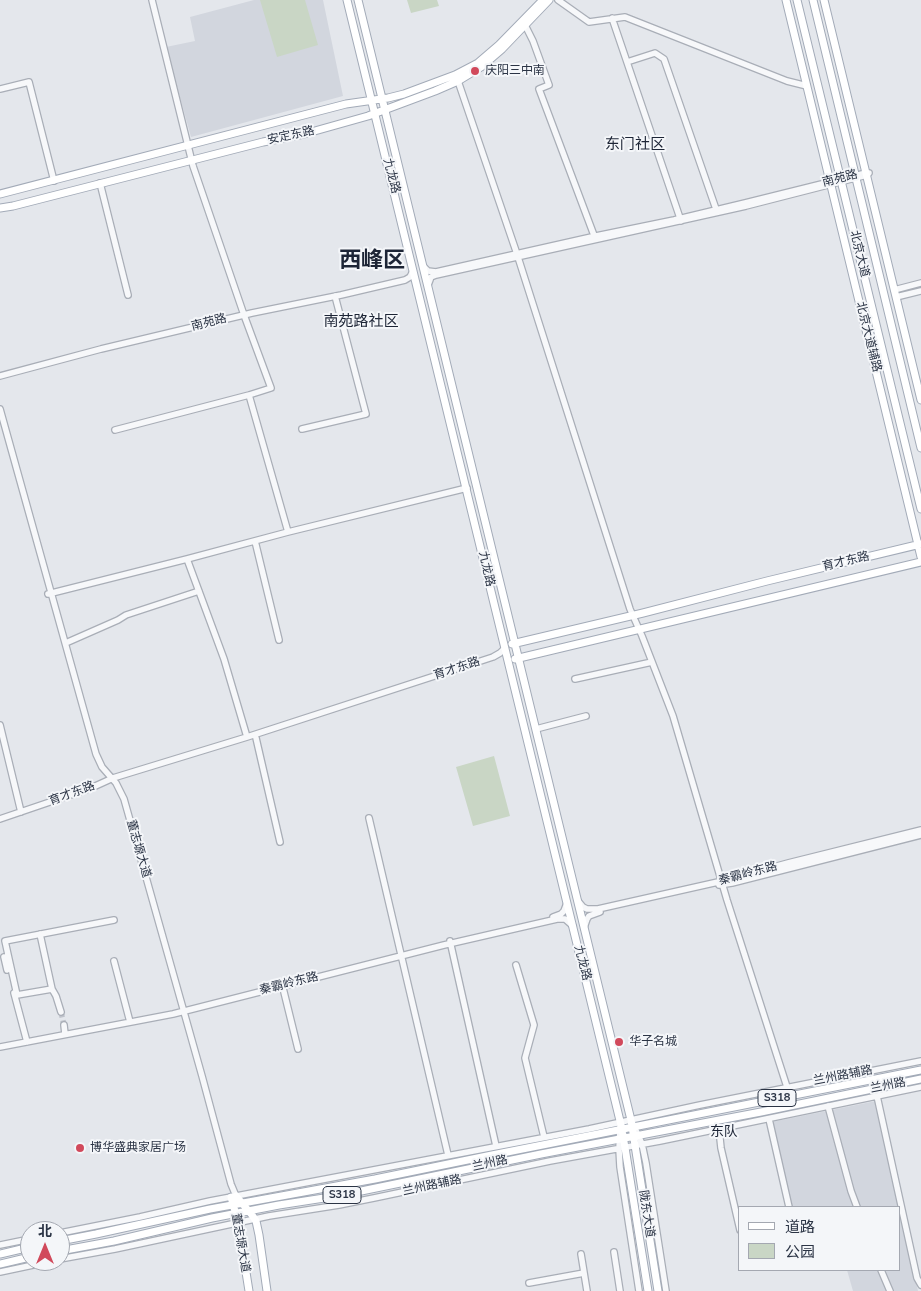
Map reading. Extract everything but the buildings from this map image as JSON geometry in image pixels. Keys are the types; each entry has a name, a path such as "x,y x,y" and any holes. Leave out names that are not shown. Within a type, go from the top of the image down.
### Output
{"main road":[{"name":"九龙路","path":"348,0 574,928 621,1127 621,1139"},
{"name":"九龙路","path":"358,0 636,1136"},
{"name":"安定东路","path":"0,194 187,142 346,104 404,94 444,80 468,69 500,45 543,0"},
{"name":"安定东路","path":"0,208 263,142 304,134 375,114 446,87 481,67 502,49 549,0"},
{"name":"北京大道辅路","path":"786,0 920,545 921,557"},
{"name":"北京大道","path":"797,0 921,509"},
{"name":"北京大道","path":"813,0 921,448"},
{"path":"824,0 921,400"},
{"name":"育才东路","path":"505,648 515,643 920,545"},
{"name":"育才东路","path":"508,659 518,659 921,562"},
{"name":"兰州路","path":"70,1239 237,1204 337,1187 621,1127 921,1070"},
{"name":"兰州路","path":"70,1249 249,1211 337,1196 921,1079"},
{"name":"陇东大道","path":"636,1136 639,1145 658,1291"},
{"name":"陇东大道","path":"621,1139 648,1291"},
{"name":"董志塬大道","path":"234,1196 237,1204 236,1214 249,1291"},
{"name":"董志塬大道","path":"237,1204 249,1211 254,1219 259,1235 267,1291"},
{"path":"0,1254 20,1249"},
{"path":"0,1264 20,1259"}],"street":[{"path":"115,430 271,388 244,316 191,160 152,0"},
{"path":"558,0 589,22 625,17 787,81 807,86"},
{"path":"612,18 680,220"},
{"path":"525,25 549,85 539,89 594,237"},
{"path":"627,62 655,53 664,59 717,211"},
{"path":"458,81 518,256 630,610 673,716 721,883 787,1087"},
{"path":"0,89 29,82 54,180"},
{"name":"南苑路","path":"428,285 431,277 436,274 594,237 680,220 866,174"},
{"path":"100,183 128,295"},
{"name":"南苑路","path":"424,267 428,271 436,272 518,256"},
{"name":"南苑路","path":"335,297 405,280 410,277 414,269"},
{"name":"南苑路","path":"0,378 101,349 244,316 409,282 418,287"},
{"path":"895,293 921,283"},
{"path":"895,293 921,291"},
{"path":"302,428 366,414 335,297"},
{"path":"249,395 288,532"},
{"name":"董志塬大道","path":"0,410 49,594"},
{"name":"董志塬大道","path":"0,421 96,754 102,767 120,789 124,799 234,1196"},
{"path":"49,594 466,488"},
{"path":"254,541 280,640"},
{"path":"187,559 224,659 247,737"},
{"path":"68,642 126,615 199,591"},
{"name":"育才东路","path":"0,820 111,780 493,657 505,648"},
{"name":"育才东路","path":"0,820 83,794 111,780 256,738 494,660 508,659"},
{"path":"574,679 652,662"},
{"path":"536,728 586,716"},
{"path":"0,725 22,812"},
{"path":"256,738 280,842"},
{"path":"370,818 448,1155"},
{"name":"秦霸岭东路","path":"584,928 587,919 594,913 721,883 921,830"},
{"name":"秦霸岭东路","path":"577,900 587,909 598,909 721,883 732,884 921,836"},
{"name":"秦霸岭东路","path":"0,1046 182,1010 556,916 564,911 567,901"},
{"name":"秦霸岭东路","path":"451,942 561,918 569,922 574,928"},
{"path":"52,988 17,995 4,942 114,920"},
{"path":"40,934 52,988 61,1012"},
{"path":"451,942 496,1146"},
{"path":"4,957 27,1041"},
{"path":"114,961 130,1021"},
{"path":"516,965 534,1025 525,1058 544,1137"},
{"path":"283,985 298,1049"},
{"path":"64,1025 65,1033"},
{"name":"兰州路辅路","path":"633,1125 787,1087 921,1062"},
{"name":"兰州路辅路","path":"70,1257 283,1213 339,1205 550,1161 921,1088"},
{"path":"877,1096 917,1278 921,1284"},
{"path":"828,1106 857,1206"},
{"path":"769,1119 789,1206"},
{"path":"70,1231 234,1196 448,1155 544,1137 621,1127"},
{"path":"719,1129 721,1148 738,1221"},
{"path":"639,1145 646,1163 666,1291"},
{"path":"622,1148 620,1167 639,1291"},
{"path":"0,1245 20,1241"},
{"path":"614,1252 620,1291"},
{"path":"581,1254 588,1291"},
{"path":"0,1272 20,1268"},
{"path":"881,1271 890,1291"},
{"path":"529,1283 584,1273"}],"shaded area":[{"path":"254,0 323,0 343,96 191,137 166,47 195,41 190,17"},
{"path":"876,1101 899,1206 789,1206 772,1122"},
{"path":"901,1214 918,1291 853,1291 847,1271 901,1271"}],"green space":[{"path":"260,0 305,0 318,45 277,57"},
{"path":"407,0 437,0 439,6 411,13"},
{"path":"494,756 510,816 473,826 456,767"}],"tunnel":[{"path":"61,1012 64,1025"}],"place":[{"name":"庆阳三中南","path":"475,71"},
{"name":"华子名城","path":"619,1042"},
{"name":"博华盛典家居广场","path":"80,1148"}],"district":[{"name":"东门社区","path":"635,145"},
{"name":"西峰区","path":"372,262"},
{"name":"南苑路社区","path":"361,322"},
{"name":"东队","path":"724,1133"}]}
